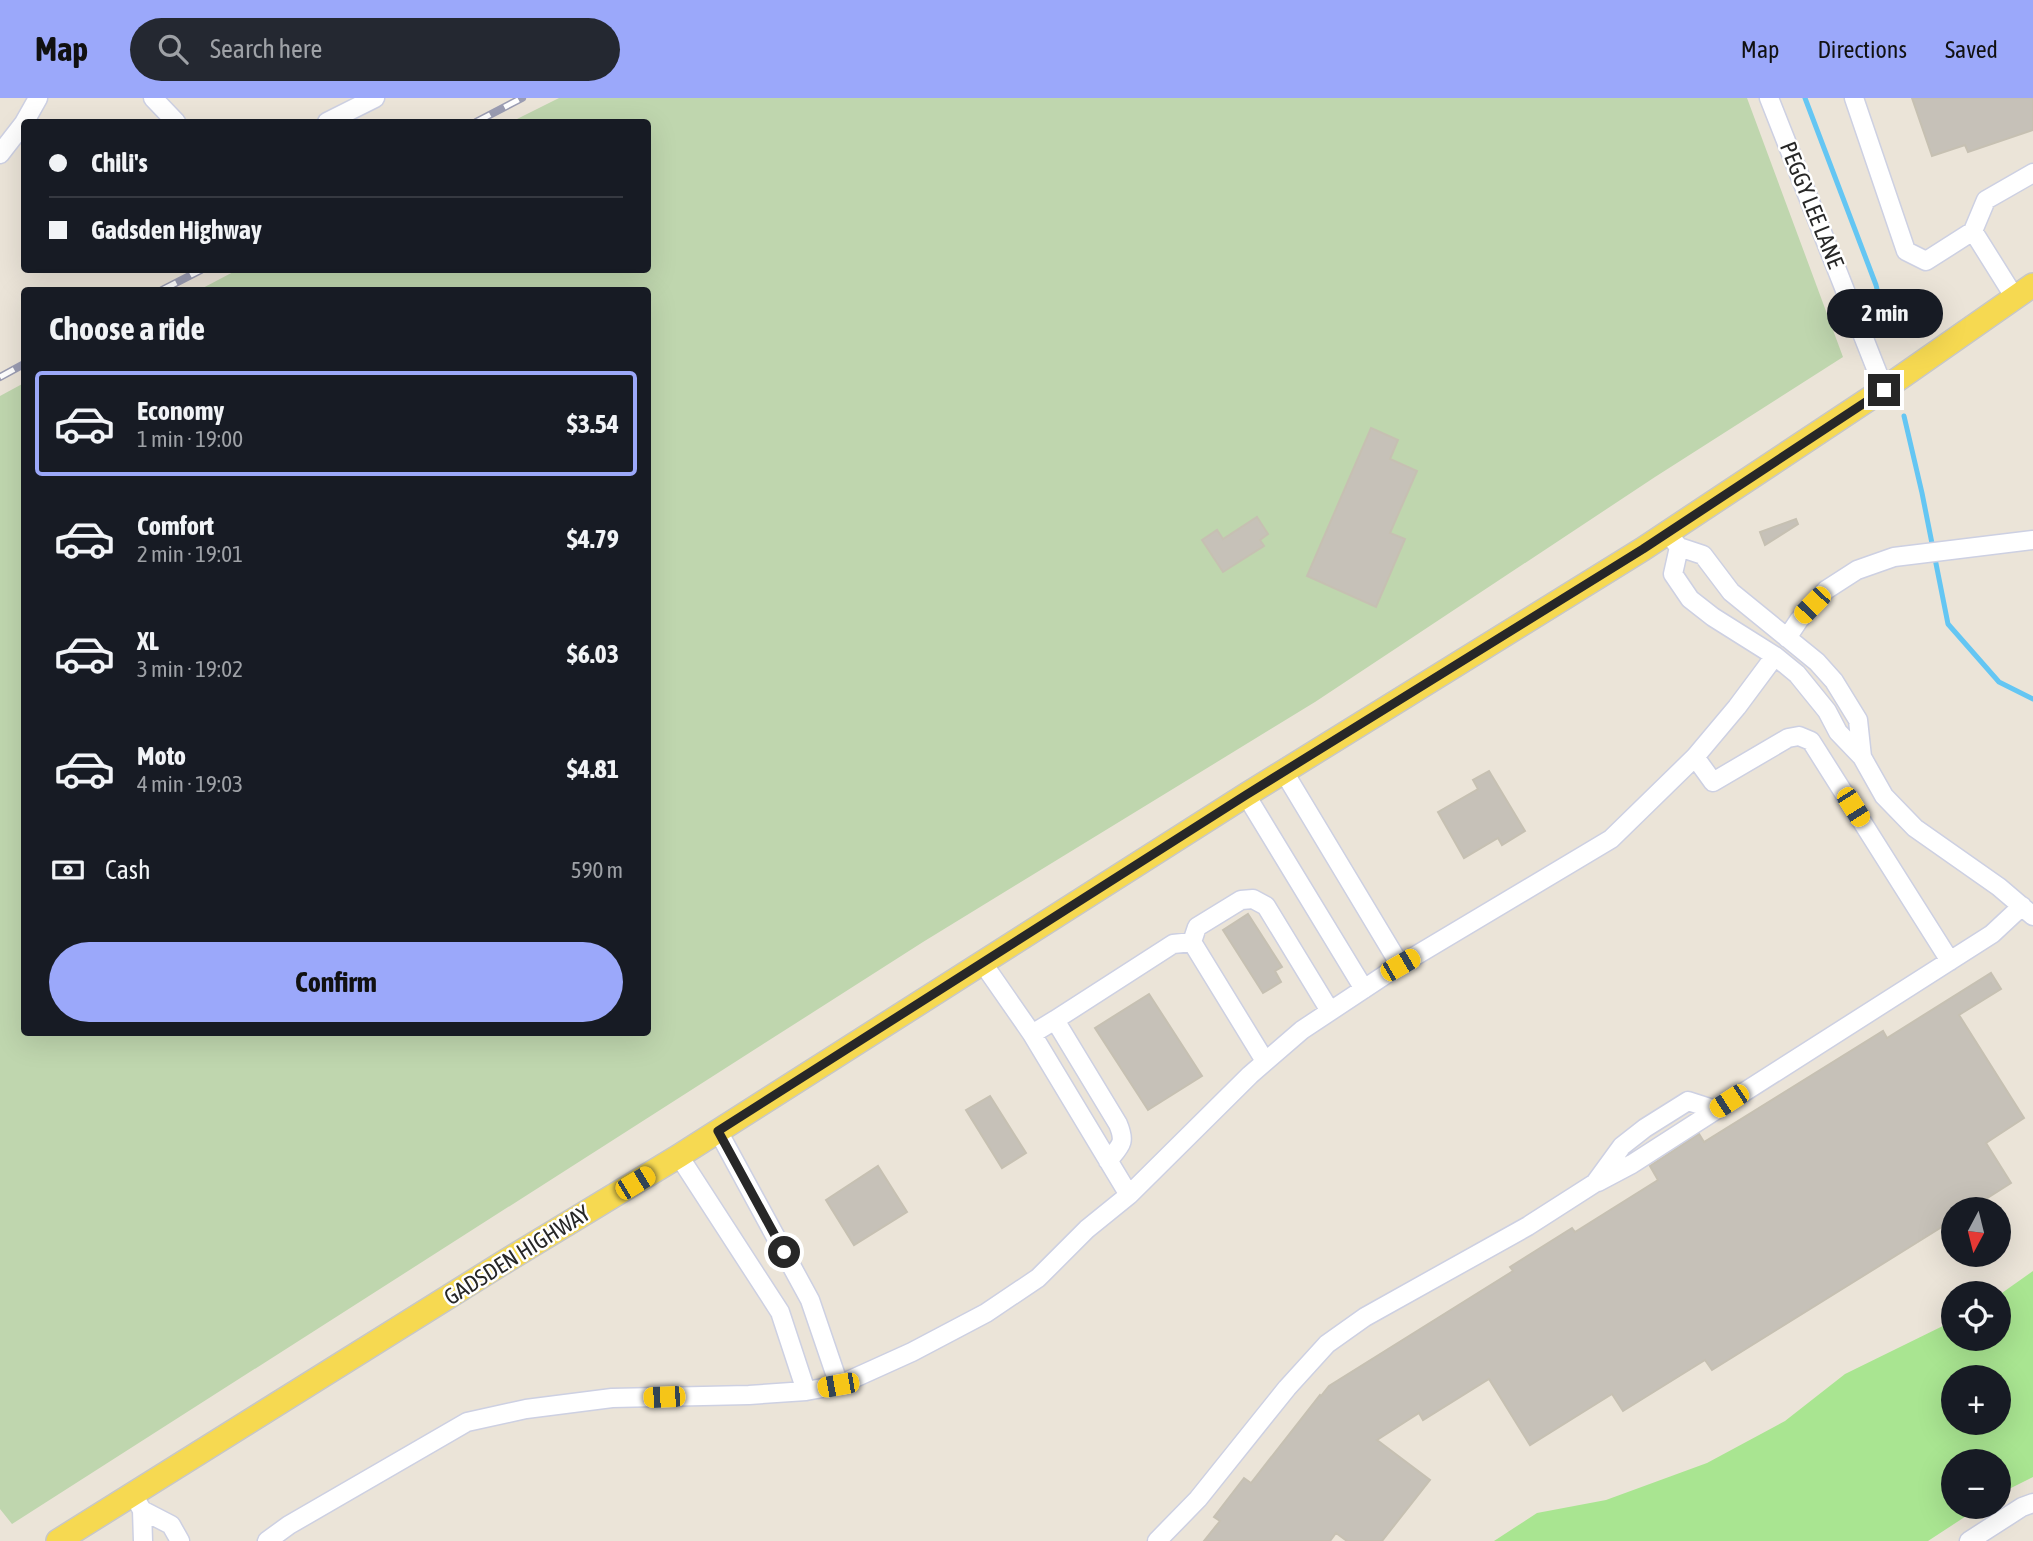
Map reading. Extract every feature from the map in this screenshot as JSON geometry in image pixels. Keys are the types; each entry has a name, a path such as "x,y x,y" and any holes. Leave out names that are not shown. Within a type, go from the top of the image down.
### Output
{"main road":[{"name":"GADSDEN HIGHWAY","path":"58,1541 137,1502 490,1271 679,1156 1246,795 1673,540 2024,292"}],"street":[{"path":"25,119 38,98"},
{"path":"153,98 173,119"},
{"path":"333,119 375,98"},
{"name":"PEGGY LEE LANE","path":"1769,98 1884,390"},
{"path":"1854,98 1906,251 1926,261 1973,231 1986,200 2033,173"},
{"path":"0,154 21,126"},
{"path":"1973,231 2024,292"},
{"path":"1157,1541 1198,1499 1287,1388 1327,1344 1365,1317 1520,1231 1595,1184 1622,1146 1688,1101 1716,1110 2027,911 1915,828 1884,796 1862,757 1838,732 1814,692 1797,674 1776,656 1713,617 1690,599 1673,574 1673,540 1703,555 1731,592 1817,662 1848,700 1858,720 1862,757"},
{"path":"1787,638 1798,620 1826,590 1857,570 1894,557 2033,540"},
{"path":"267,1541 289,1525 467,1422 526,1409 612,1398 806,1391 838,1385 912,1352 986,1313 1038,1278 1087,1229 1129,1195 1265,1061 1302,1030 1400,965 1611,839 1695,757 1776,656"},
{"path":"1695,757 1713,782 1788,738 1799,736 1811,741 1950,961"},
{"path":"1284,772 1400,965"},
{"path":"1246,795 1364,989"},
{"path":"1192,942 1198,928 1241,900 1253,899 1266,906 1330,1011"},
{"path":"1032,1034 1173,944 1192,942"},
{"path":"1192,942 1265,1061"},
{"path":"982,962 1032,1034 1129,1195"},
{"path":"1055,1020 1121,1130 1122,1144 1108,1161"},
{"path":"718,1131 810,1300 838,1385"},
{"path":"679,1156 780,1312 806,1391"},
{"path":"137,1502 144,1541"},
{"path":"137,1502 171,1525 180,1541"},
{"path":"1969,1541 2022,1507 2033,1503"}],"green space":[{"path":"559,98 1747,98 1843,357 1655,477 1315,702 923,942 12,1524 0,1509 0,396 21,385 21,1036 651,1036 651,287 205,287 231,273 651,273 651,119 517,119"},
{"path":"2033,1271 2033,1477 2011,1488 2011,1449 1941,1449 1941,1519 1962,1519 1928,1541 1494,1541 1537,1513 1606,1500 1707,1463 1785,1421 1845,1374 1941,1327 1941,1351 2011,1351 2011,1287"}],"building":[{"path":"1912,98 2033,98 2033,130 1968,152 1965,145 1932,156"},
{"path":"1371,428 1398,440 1390,459 1417,471 1390,533 1405,539 1376,607 1307,576"},
{"path":"1257,517 1268,534 1260,540 1264,546 1223,572 1202,540 1217,530 1223,539"},
{"path":"1796,519 1798,524 1765,545 1760,532"},
{"path":"1489,771 1525,831 1502,845 1498,838 1464,858 1438,812 1478,789 1473,780"},
{"path":"1248,914 1282,967 1275,971 1281,982 1263,993 1223,930"},
{"path":"1991,973 2001,989 1959,1015 2024,1118 1986,1143 2011,1183 1989,1197 1941,1197 1941,1227 1712,1370 1705,1360 1623,1411 1612,1394 1530,1445 1489,1379 1423,1420 1419,1413 1377,1440 1430,1480 1382,1541 1347,1541 1336,1533 1330,1541 1204,1541 1220,1521 1214,1517 1244,1478 1251,1483 1329,1386 1513,1271 1510,1267 1572,1228 1575,1232 1658,1180 1650,1166 1699,1134 1704,1142 1883,1031 1887,1038"},
{"path":"1149,994 1202,1076 1148,1110 1095,1028"},
{"path":"990,1096 1026,1153 1002,1168 966,1110"},
{"path":"878,1166 907,1212 854,1245 826,1200"}],"waterway":[{"path":"1805,98 1876,285 1887,330"},
{"path":"1904,416 1948,624 1999,682 2033,699"}],"railway":[{"path":"482,119 522,98"},
{"path":"168,287 195,273"},
{"path":"0,377 21,366"}],"route":[{"path":"784,1252 718,1131 1246,795 1643,549 1884,390"}]}
